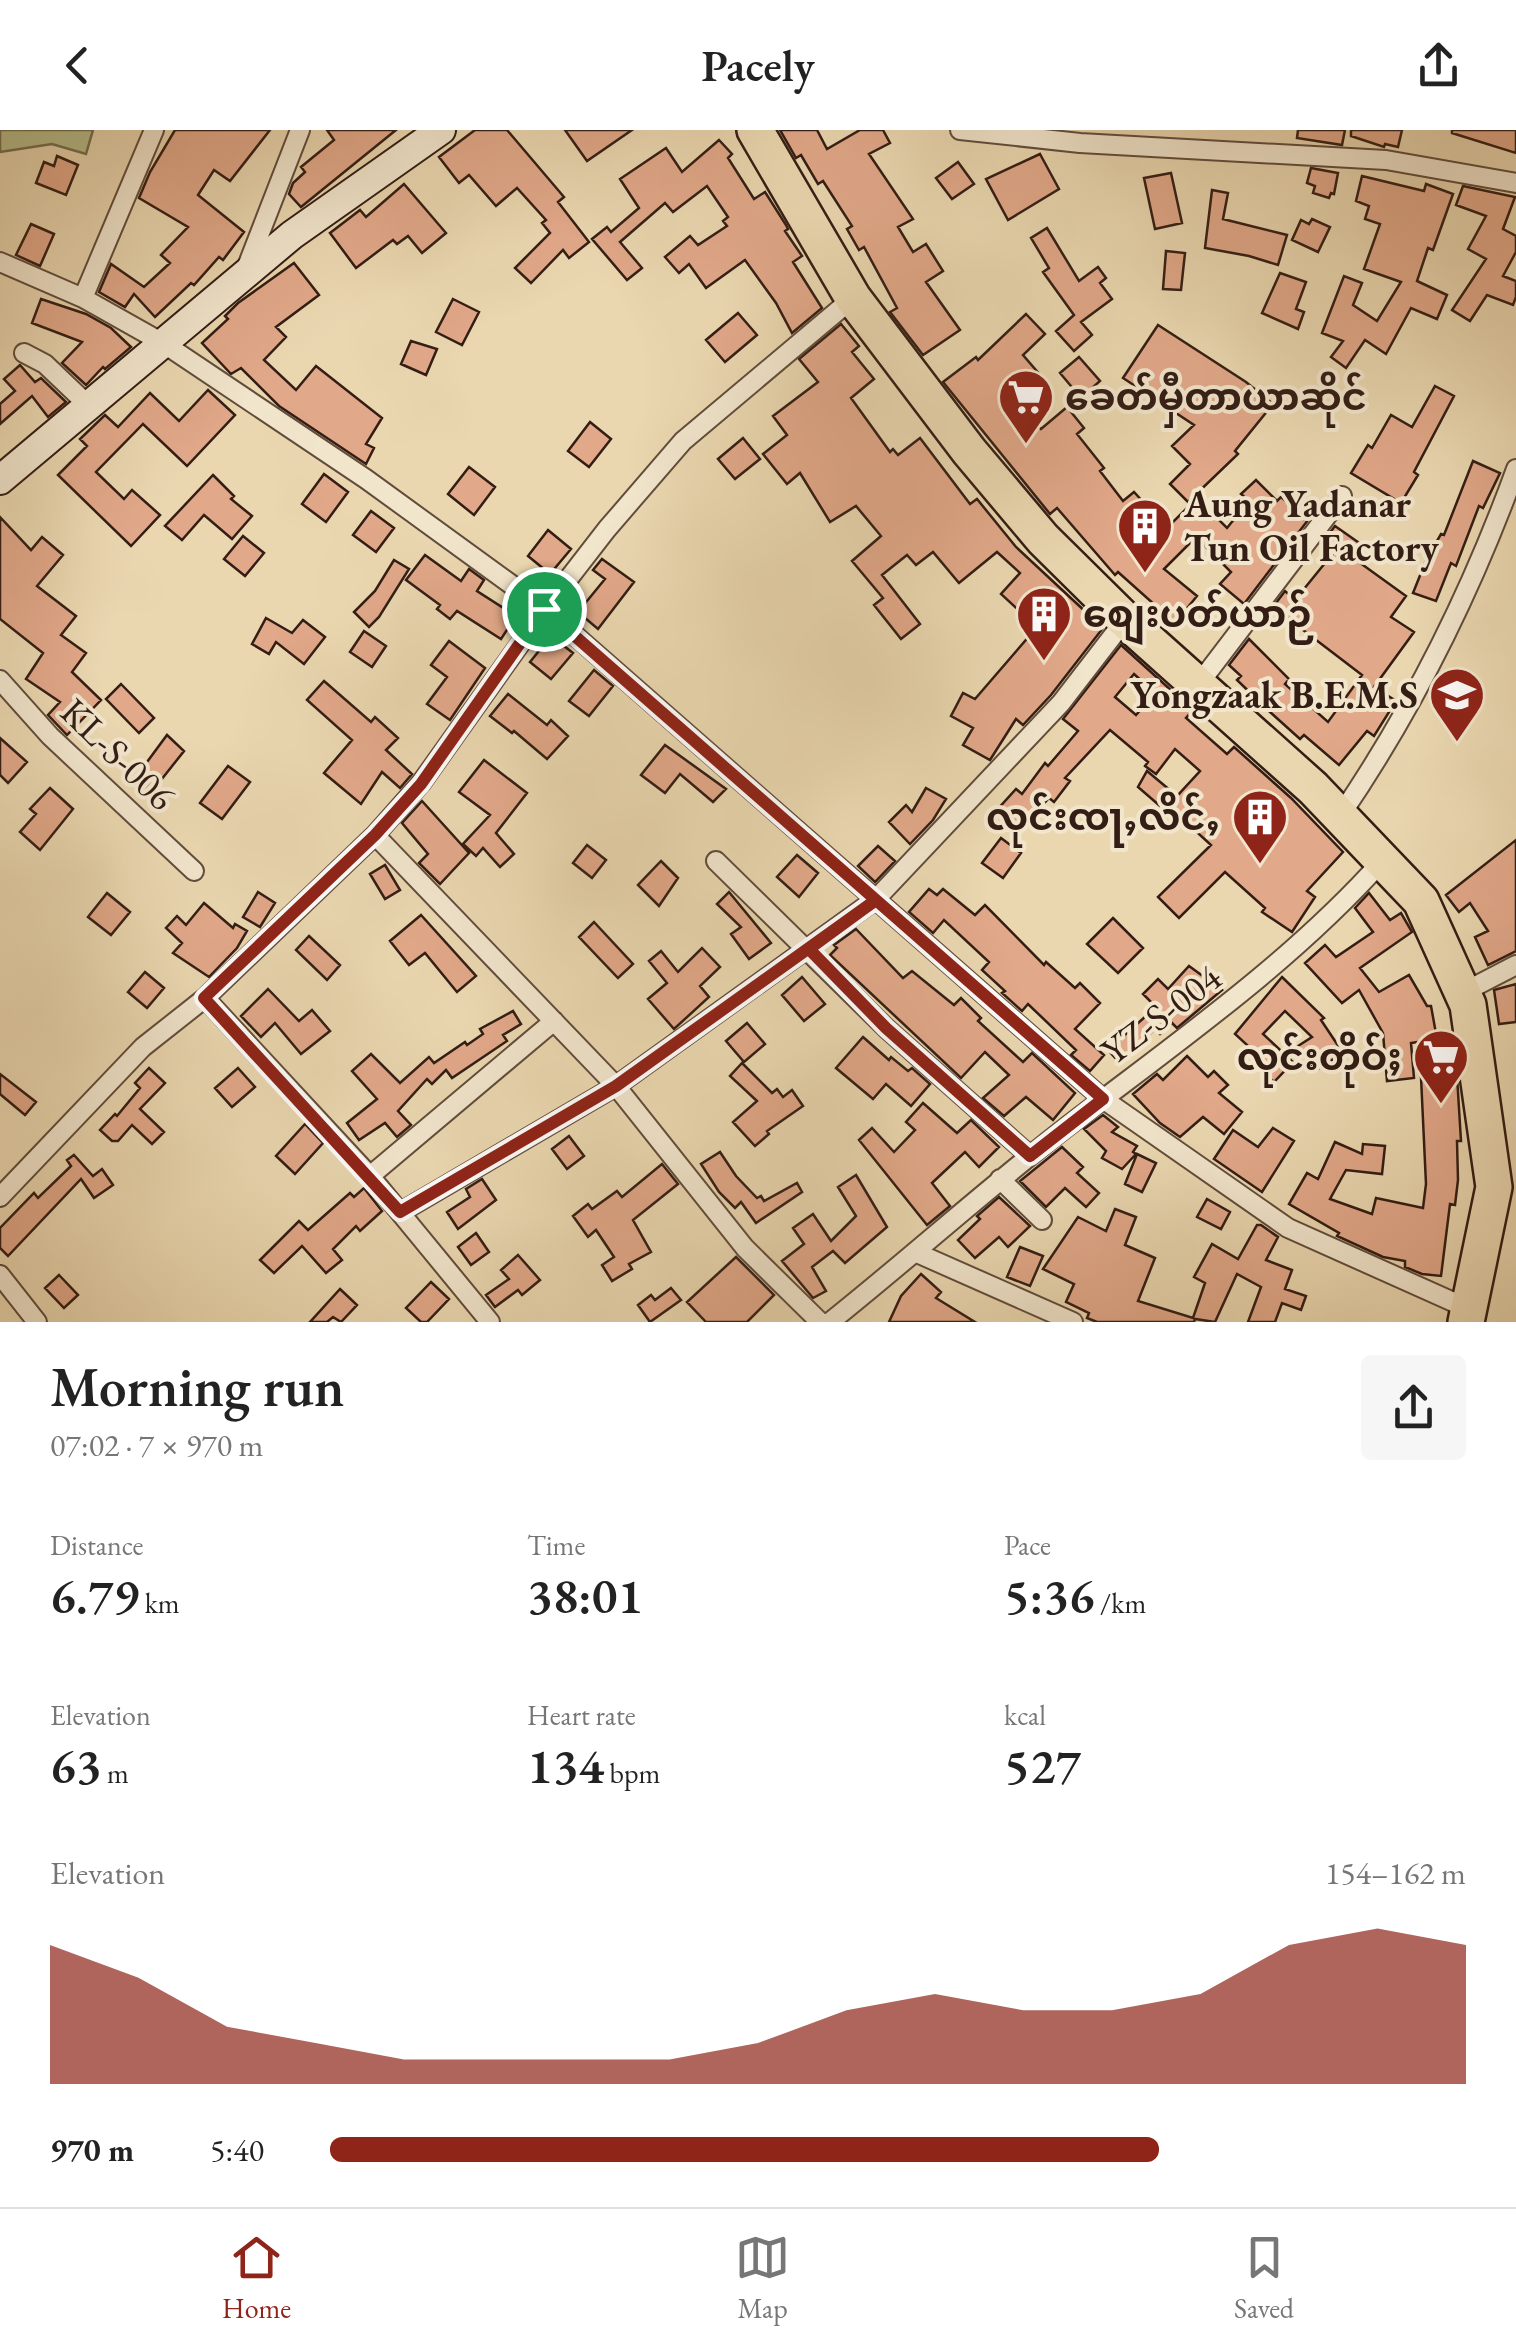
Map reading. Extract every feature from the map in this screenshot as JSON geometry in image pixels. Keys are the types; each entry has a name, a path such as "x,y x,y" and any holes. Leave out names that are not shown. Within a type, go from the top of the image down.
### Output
{"highway":[{"path":"755,130 853,298 969,451 1031,524 1126,620 1314,788 1421,901 1464,992 1505,1187 1468,1315"}],"street":[{"path":"83,298 154,130"},
{"path":"244,273 300,130"},
{"path":"0,480 244,273 441,130"},
{"path":"960,130 1080,143 1386,160 1516,183"},
{"path":"0,262 83,298 162,343 366,479 544,609 1103,1099 1288,1228 1468,1315"},
{"path":"0,1197 143,1047 204,998 375,835 421,784 544,609 683,441 853,298"},
{"path":"24,353 45,364 89,406"},
{"path":"1340,816 1395,732 1490,541 1516,468"},
{"path":"1198,685 1342,496"},
{"path":"400,1212 616,1086 876,900 1061,702 1126,620"},
{"name":"KL-S-006","path":"0,680 50,736 194,871"},
{"path":"375,835 616,1086 745,1248 820,1322"},
{"name":"YZ-S-004","path":"830,1322 917,1253 1000,1179 1243,994 1383,860"},
{"path":"716,861 886,1028 1030,1156"},
{"path":"1464,992 1516,965"},
{"path":"204,998 370,1176 490,1322"},
{"path":"370,1176 554,1020"},
{"path":"1000,1179 1042,1220"},
{"path":"917,1253 1073,1322"},
{"path":"3,1284 38,1322"}],"green space":[{"path":"0,130 93,130 86,154 52,144 0,152"}],"building":[{"path":"175,130 270,130 230,181 214,170 198,195 244,232 223,260 219,257 194,285 191,283 155,317 134,294 125,307 99,292 111,264 144,287 170,263 161,255 188,227 139,198"},
{"path":"327,130 396,130 301,207 289,194 293,183 305,172 301,167 334,140"},
{"path":"475,130 507,130 564,197 558,202 589,242 569,258 563,250 531,283 515,268 550,233 542,223 546,220 517,188 496,206 469,175 459,183 439,157"},
{"path":"565,130 632,130 587,161"},
{"path":"780,130 817,130 827,149 860,130 883,130 890,143 869,154 913,219 898,227 913,252 926,244 943,271 926,282 960,330 923,355 890,312 897,308 864,247 859,250 847,229 852,226 823,181 818,184 801,155 796,158"},
{"path":"1298,130 1345,130 1342,145 1297,138"},
{"path":"1351,130 1402,130 1398,147 1384,147 1351,136"},
{"path":"1516,130 1516,153 1452,133"},
{"path":"719,140 732,154 728,158 754,199 765,192 786,225 785,231 802,256 793,262 822,308 792,333 745,260 706,288 689,264 679,273 665,257 690,236 698,245 727,226 723,221 728,217 707,186 673,212 665,203 620,242 642,268 627,280 592,239 607,227 611,232 639,208 620,179 666,148 682,172"},
{"path":"1040,154 1059,189 1008,220 986,179"},
{"path":"57,156 78,165 66,195 36,183 44,162 54,166"},
{"path":"958,162 974,184 952,199 936,178"},
{"path":"1311,168 1338,173 1334,194 1329,198 1313,193 1315,186 1307,183"},
{"path":"1171,173 1182,223 1155,229 1144,178"},
{"path":"1362,176 1424,191 1426,184 1453,194 1417,281 1447,295 1437,319 1411,308 1386,354 1365,340 1346,368 1331,357 1343,341 1322,333 1344,276 1362,283 1353,305 1377,321 1401,282 1364,269 1380,224 1365,219 1369,206 1356,201"},
{"path":"404,184 446,233 422,253 408,236 397,244 393,240 356,268 330,233 360,210 366,217"},
{"path":"1463,186 1515,197 1503,229 1516,236 1516,252 1503,276 1516,281 1516,297 1513,305 1487,295 1470,321 1452,310 1486,259 1468,249 1486,216 1456,205"},
{"path":"1212,190 1228,193 1223,219 1287,235 1278,265 1205,248"},
{"path":"1312,219 1330,227 1318,252 1292,240 1301,220 1309,224"},
{"path":"31,224 54,234 40,266 16,255"},
{"path":"1047,228 1079,281 1098,267 1106,278 1100,283 1112,299 1081,322 1092,335 1074,351 1056,331 1074,315 1043,272 1049,268 1031,238"},
{"path":"1166,251 1185,253 1181,290 1163,289"},
{"path":"294,263 319,295 276,327 286,337 264,360 296,390 316,366 382,418 366,444 374,448 366,464 279,406 241,368 231,374 202,343 228,319 225,316 238,303"},
{"path":"1280,273 1306,282 1296,309 1304,312 1298,329 1262,313"},
{"path":"41,299 86,314 111,328 131,347 86,385 62,363 82,342 32,323"},
{"path":"453,299 479,312 462,345 436,332"},
{"path":"738,313 757,335 725,362 706,340"},
{"path":"1026,314 1045,334 1023,355 1048,384 1022,406 1041,429 1067,407 1084,428 1077,434 1104,468 1100,471 1123,501 1134,492 1145,504 1131,515 1155,540 1197,498 1227,528 1249,501 1241,494 1256,480 1277,501 1281,497 1308,520 1244,604 1220,584 1231,572 1196,537 1164,569 1197,596 1175,623 1118,572 1115,575 1057,508 1050,514 943,382 976,357 978,360"},
{"path":"841,324 859,346 852,352 874,379 851,398 890,452 893,449 898,455 920,438 970,504 977,499 1016,547 1103,628 1023,725 1016,719 990,760 963,745 973,728 951,716 963,693 975,699 1037,627 1001,594 1020,573 997,552 959,583 933,552 916,565 907,555 882,575 920,624 901,639 874,605 883,598 852,561 881,536 856,506 830,522 800,473 787,484 763,454 787,435 773,416 818,382 799,359"},
{"path":"1158,325 1273,404 1235,451 1238,454 1188,502 1170,484 1190,464 1172,446 1194,425 1123,378"},
{"path":"411,341 437,349 426,375 401,364"},
{"path":"1079,357 1100,381 1081,398 1060,373"},
{"path":"20,365 35,382 41,378 66,402 48,417 32,396 0,424 0,404 15,391 4,379"},
{"path":"1435,386 1454,396 1401,503 1351,473 1368,445 1372,448 1391,415 1412,427"},
{"path":"208,390 235,415 187,466 143,424 96,472 124,499 132,490 160,515 131,546 58,475 87,446 80,439 105,415 118,427 150,393 179,421"},
{"path":"590,422 611,439 589,467 568,451"},
{"path":"743,438 760,459 735,479 718,459"},
{"path":"1473,461 1500,473 1483,508 1479,506 1456,566 1451,563 1436,601 1413,593 1427,558 1441,534 1444,535"},
{"path":"469,467 495,487 474,515 448,494"},
{"path":"324,474 348,492 326,522 302,504"},
{"path":"213,475 234,496 231,499 252,516 232,539 204,515 182,540 165,526"},
{"path":"371,511 394,528 376,552 353,535"},
{"path":"0,517 31,550 42,537 63,555 37,586 76,616 61,635 86,653 72,672 101,700 67,735 48,715 60,702 26,679 43,653 0,619"},
{"path":"1335,526 1365,547 1356,560 1406,596 1391,617 1414,632 1374,687 1396,701 1374,736 1367,731 1339,765 1304,735 1300,739 1270,712 1237,680 1241,676 1229,665 1249,639 1289,679 1285,684 1328,722 1362,675 1273,607 1285,591 1295,600 1334,552 1322,543"},
{"path":"548,530 571,549 550,574 528,556"},
{"path":"243,536 264,553 245,576 224,559"},
{"path":"425,555 461,581 469,569 484,580 477,591 516,616 501,639 457,611 450,619 437,609 440,605 406,580"},
{"path":"602,559 634,582 598,629 578,612 605,579 593,570"},
{"path":"394,560 409,569 369,627 354,612 375,591"},
{"path":"266,618 292,633 303,620 325,637 304,664 276,642 269,654 252,644"},
{"path":"364,631 386,646 372,667 350,652"},
{"path":"551,636 573,653 551,679 530,662"},
{"path":"449,641 485,668 450,720 427,704 447,677 431,665"},
{"path":"1121,645 1193,710 1186,718 1227,754 1234,747 1291,798 1343,852 1307,891 1315,897 1292,932 1262,912 1265,908 1225,872 1179,918 1158,897 1211,845 1164,802 1160,806 1138,787 1147,771 1177,796 1200,771 1175,749 1156,774 1145,766 1148,762 1110,730 1065,778 1070,781 1054,802 1049,798 1020,830 997,810 1016,789 1022,794 1045,763 1048,766 1078,731 1063,719","holes":["1134,674 1155,693 1136,715 1115,697"]},
{"path":"594,670 613,686 589,716 569,701"},
{"path":"324,681 371,722 375,717 398,738 386,750 412,774 400,788 382,772 361,804 324,773 352,740 307,700"},
{"path":"121,684 154,718 139,733 106,699"},
{"path":"508,694 547,725 551,720 568,736 547,759 490,716"},
{"path":"167,735 184,751 150,794 133,781"},
{"path":"0,738 27,762 8,783 0,775"},
{"path":"665,745 726,789 713,802 680,774 665,793 641,775"},
{"path":"484,760 527,793 496,833 514,854 500,867 483,848 476,856 463,844 490,815 459,792"},
{"path":"228,766 250,782 222,819 200,803"},
{"path":"50,788 73,809 40,850 20,832 36,814 30,809"},
{"path":"926,788 946,799 910,844 889,822 906,805 912,812"},
{"path":"422,801 469,853 440,884 419,863 428,854 402,823"},
{"path":"1001,838 1021,853 1003,878 982,863"},
{"path":"1516,840 1516,951 1488,965 1475,937 1488,931 1470,903 1459,912 1446,895"},
{"path":"587,845 606,860 592,878 573,863"},
{"path":"878,846 895,861 875,882 858,866"},
{"path":"797,855 818,873 799,897 777,877"},
{"path":"661,861 678,878 659,906 638,885"},
{"path":"385,865 400,890 385,899 370,874"},
{"path":"929,889 937,895 943,889 975,915 985,905 1044,965 1046,962 1075,988 1080,983 1100,1003 1075,1029 1104,1055 1090,1071 1071,1055 1076,1050 1028,1004 1022,1011 1002,993 1005,991 982,970 989,962 944,920 933,933 909,912"},
{"path":"258,892 275,903 260,927 243,917"},
{"path":"729,892 771,943 749,959 731,934 741,927 717,904"},
{"path":"107,893 130,912 111,935 88,917"},
{"path":"1369,893 1390,920 1401,913 1412,932 1360,968 1379,992 1409,975 1427,1006 1431,1006 1437,1039 1411,1043 1414,1078 1387,1081 1383,1033 1359,990 1342,1003 1305,963 1325,945 1336,957 1373,932 1355,908"},
{"path":"204,903 233,928 235,924 247,931 237,948 209,977 173,953 182,943 166,928 177,916 186,925"},
{"path":"421,915 476,976 457,992 425,953 409,965 390,941"},
{"path":"1113,918 1143,948 1118,973 1087,944"},
{"path":"594,922 633,964 618,978 579,937"},
{"path":"856,929 903,978 912,971 954,1005 961,998 981,1018 978,1021 1023,1062 1032,1053 1075,1093 1053,1120 1026,1097 1004,1116 983,1098 1009,1075 985,1052 961,1078 830,955 837,948 834,945"},
{"path":"309,936 340,965 327,980 296,950"},
{"path":"702,948 720,967 700,986 709,997 674,1029 648,999 667,983 649,961 661,951 678,972"},
{"path":"1189,966 1222,990 1177,1028 1172,1023 1160,1034 1155,1029 1119,1062 1108,1050 1156,1007 1143,994 1158,979 1168,989"},
{"path":"145,972 164,988 147,1008 128,992"},
{"path":"802,977 825,1004 804,1021 782,995"},
{"path":"1282,977 1324,1018 1321,1020 1343,1053 1315,1071 1298,1046 1312,1037 1285,1011 1263,1034 1293,1062 1274,1082 1252,1062 1258,1055 1235,1034"},
{"path":"1516,984 1516,1022 1499,1024 1494,990"},
{"path":"268,989 299,1021 312,1010 330,1031 301,1054 275,1023 261,1037 241,1016"},
{"path":"513,1011 521,1024 503,1035 507,1041 452,1078 446,1070 432,1084 427,1079 398,1111 411,1125 397,1137 385,1123 359,1140 347,1123 377,1099 352,1071 371,1054 400,1083 429,1057 434,1063 465,1042 467,1045 483,1034 480,1029"},
{"path":"747,1023 765,1044 744,1062 726,1041"},
{"path":"863,1037 889,1060 891,1057 908,1071 912,1068 930,1084 911,1106 886,1084 873,1099 836,1068"},
{"path":"1187,1056 1208,1077 1214,1071 1228,1085 1219,1093 1242,1112 1224,1134 1203,1117 1180,1137 1160,1123 1133,1094 1157,1074 1163,1080"},
{"path":"742,1063 772,1093 777,1089 783,1097 792,1090 803,1106 767,1131 769,1134 755,1146 733,1122 757,1101 730,1076"},
{"path":"149,1068 165,1083 140,1109 164,1132 152,1144 132,1125 118,1141 112,1141 100,1130 140,1088 135,1083"},
{"path":"238,1068 255,1087 232,1107 215,1088"},
{"path":"0,1074 36,1102 25,1115 0,1094"},
{"path":"1457,1076 1461,1141 1457,1141 1458,1180 1455,1205 1450,1204 1441,1276 1422,1274 1405,1267 1405,1261 1383,1257 1337,1236 1339,1233 1289,1204 1307,1173 1318,1179 1335,1142 1362,1154 1363,1144 1385,1146 1382,1174 1346,1170 1330,1199 1372,1214 1376,1198 1423,1208 1426,1184 1421,1077"},
{"path":"923,1103 957,1133 971,1120 999,1147 979,1167 965,1152 932,1183 950,1206 927,1225 859,1140 872,1128 894,1152 915,1130 906,1122"},
{"path":"1103,1115 1118,1127 1112,1132 1137,1146 1133,1152 1136,1154 1122,1169 1102,1158 1106,1151 1084,1129"},
{"path":"305,1124 323,1143 295,1174 276,1156"},
{"path":"1273,1128 1294,1141 1262,1192 1214,1159 1233,1130 1258,1147"},
{"path":"569,1136 584,1156 567,1169 552,1149"},
{"path":"1062,1147 1083,1167 1077,1173 1099,1193 1086,1207 1065,1188 1046,1207 1020,1181"},
{"path":"720,1152 757,1198 761,1196 764,1201 797,1183 802,1192 756,1223 741,1202 735,1208 719,1192 701,1164"},
{"path":"1137,1154 1156,1163 1142,1192 1125,1184"},
{"path":"74,1155 93,1176 102,1169 113,1185 94,1198 81,1179 8,1256 0,1248 0,1228 34,1193 38,1198 71,1166 67,1160"},
{"path":"662,1164 678,1184 633,1220 651,1252 629,1264 632,1269 612,1281 602,1265 614,1257 596,1230 588,1237 573,1216 588,1204 592,1209 617,1191 622,1197"},
{"path":"856,1175 887,1227 845,1263 833,1251 812,1267 826,1291 813,1298 782,1261 804,1244 793,1228 813,1214 831,1241 856,1216 838,1187"},
{"path":"482,1179 496,1200 458,1229 447,1212 470,1197 466,1189"},
{"path":"364,1188 382,1211 360,1231 356,1226 333,1249 342,1260 326,1273 302,1246 274,1273 260,1260 299,1221 308,1230 350,1193 354,1197"},
{"path":"999,1197 1030,1226 1008,1247 999,1237 975,1258 958,1240"},
{"path":"1207,1199 1230,1212 1221,1229 1197,1217"},
{"path":"1115,1209 1136,1217 1125,1245 1155,1258 1138,1301 1193,1318 1205,1283 1194,1277 1212,1244 1238,1259 1257,1225 1261,1225 1278,1237 1266,1260 1292,1270 1285,1289 1306,1296 1301,1310 1282,1303 1275,1322 1248,1322 1261,1287 1237,1274 1215,1322 1097,1322 1087,1318 1089,1313 1066,1302 1074,1284 1043,1269 1078,1217 1106,1231"},
{"path":"476,1233 489,1252 471,1265 458,1247"},
{"path":"1020,1247 1043,1256 1030,1286 1007,1277"},
{"path":"518,1255 540,1280 522,1295 518,1290 495,1307 486,1295 509,1279 501,1270"},
{"path":"736,1257 774,1295 747,1322 706,1322 687,1302"},
{"path":"921,1274 941,1292 936,1298 975,1322 889,1322 901,1296"},
{"path":"59,1275 78,1295 64,1308 45,1288"},
{"path":"431,1282 449,1299 427,1322 421,1322 406,1308"},
{"path":"671,1288 681,1300 650,1322 638,1305 651,1295 655,1300"},
{"path":"340,1289 357,1305 341,1322 333,1317 327,1322 310,1322"}],"place":[{"name":"ခေတ်မှီတာယာဆိုင်","path":"1026,446"},
{"name":"Aung Yadanar Tun Oil Factory","path":"1145,575"},
{"name":"စျေးပတ်ယာဉ်","path":"1044,663"},
{"name":"Yongzaak B.E.M.S","path":"1457,744"},
{"name":"လုင်းၸႃႇလိင်ႇ","path":"1260,866"},
{"name":"လုင်းတိုဝ်ႈ","path":"1441,1106"}],"route":[{"path":"544,609 421,784 375,835 204,998 400,1212 616,1086 876,900 1103,1099 1030,1156 886,1028 809,949 876,900 544,609"}]}
